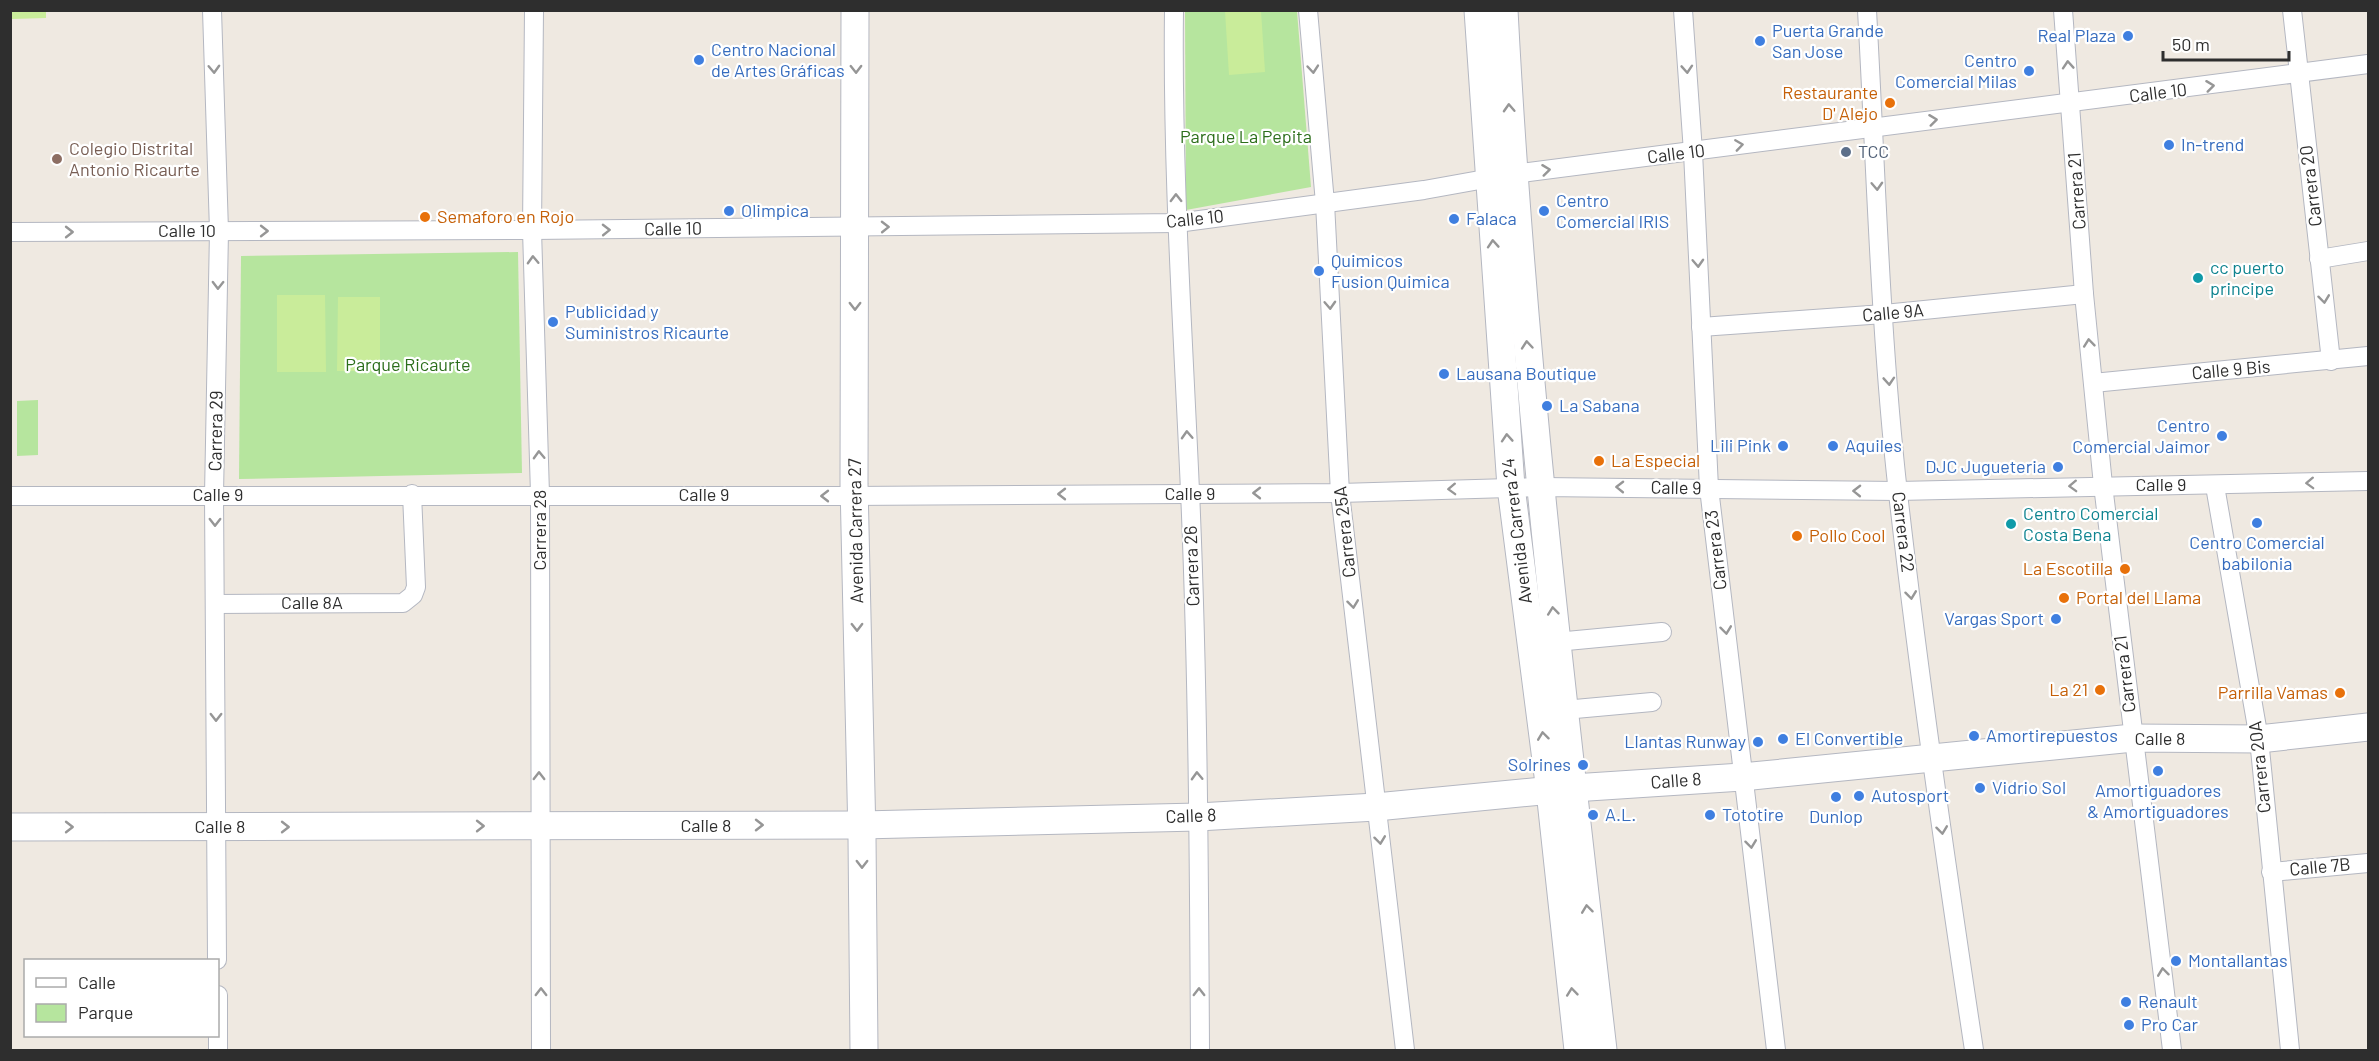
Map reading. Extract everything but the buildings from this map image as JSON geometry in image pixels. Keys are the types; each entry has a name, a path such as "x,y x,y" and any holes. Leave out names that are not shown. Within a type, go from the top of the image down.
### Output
{"main road":[{"name":"Avenida Carrera 27","path":"855,10 854,496 862,825 864,1050"},
{"name":"Avenida Carrera 24","path":"1478,10 1539,487 1564,710 1561,789 1578,1050"},
{"name":"Avenida Carrera 24","path":"1504,10 1500,176 1510,488 1603,1050"},
{"name":"Calle 8","path":"10,827 862,825 1198,817 1376,807 1561,789 1742,777 2133,738 2259,739 2368,726"}],"street":[{"name":"Carrera 29","path":"212,10 219,231 214,495 217,959"},
{"name":"Carrera 28","path":"534,10 532,230 540,494 541,1050"},
{"name":"Carrera 26","path":"1174,10 1177,223 1190,494 1198,817 1200,1050"},
{"name":"Carrera 25A","path":"1308,10 1325,203 1340,493 1405,1050"},
{"name":"Carrera 23","path":"1683,10 1693,152 1710,488 1742,777 1776,1050"},
{"name":"Carrera 22","path":"1867,10 1884,314 1898,491 1932,759 1974,1050"},
{"name":"Carrera 21","path":"2063,10 2084,294 2103,485 2172,1050"},
{"name":"Carrera 20","path":"2292,10 2331,362"},
{"name":"Calle 10","path":"10,232 532,230 1177,223 1500,176 2368,64"},
{"path":"2319,259 2368,251"},
{"name":"Calle 9A","path":"1701,327 1884,314 2084,294"},
{"name":"Calle 9 Bis","path":"2093,383 2331,362 2368,356"},
{"name":"Calle 9","path":"10,496 412,494 854,496 1340,493 1539,487 1898,491 2103,485 2215,486 2368,480"},
{"name":"Carrera 20A","path":"2215,486 2259,739 2290,1050"},
{"name":"Calle 8A","path":"215,604 403,603 408,600 416,587 412,494"},
{"path":"1556,642 1662,632"},
{"path":"1564,710 1652,702"},
{"name":"Calle 7B","path":"2271,872 2368,863"}],"green space":[{"path":"12,11 46,11 46,18 12,19"},
{"name":"Parque La Pepita","path":"1185,11 1297,11 1311,187 1186,210"},
{"path":"1225,11 1261,11 1265,72 1229,75"},
{"name":"Parque Ricaurte","path":"518,252 522,473 239,479 241,256"},
{"path":"277,295 325,295 326,372 277,372"},
{"path":"338,297 380,297 380,371 337,371"},
{"path":"38,400 38,455 17,456 17,401"}],"place":[{"name":"Real Plaza","path":"2128,36"},
{"name":"Puerta Grande San Jose","path":"1760,41"},
{"name":"Centro Nacional de Artes Gráficas","path":"699,60"},
{"name":"Centro Comercial Milas","path":"2029,71"},
{"name":"Restaurante D' Alejo","path":"1890,103"},
{"name":"In-trend","path":"2169,145"},
{"name":"TCC","path":"1846,152"},
{"name":"Colegio Distrital Antonio Ricaurte","path":"57,159"},
{"name":"Olimpica","path":"729,211"},
{"name":"Centro Comercial IRIS","path":"1544,211"},
{"name":"Semaforo en Rojo","path":"425,217"},
{"name":"Falaca","path":"1454,219"},
{"name":"Quimicos Fusion Quimica","path":"1319,271"},
{"name":"cc puerto principe","path":"2198,278"},
{"name":"Publicidad y Suministros Ricaurte","path":"553,322"},
{"name":"Lausana Boutique","path":"1444,374"},
{"name":"La Sabana","path":"1547,406"},
{"name":"Centro Comercial Jaimor","path":"2222,436"},
{"name":"Lili Pink","path":"1783,446"},
{"name":"Aquiles","path":"1833,446"},
{"name":"La Especial","path":"1599,461"},
{"name":"DJC Jugueteria","path":"2058,467"},
{"name":"Centro Comercial babilonia","path":"2257,523"},
{"name":"Centro Comercial Costa Bena","path":"2011,524"},
{"name":"Pollo Cool","path":"1797,536"},
{"name":"La Escotilla","path":"2125,569"},
{"name":"Portal del Llama","path":"2064,598"},
{"name":"Vargas Sport","path":"2056,619"},
{"name":"La 21","path":"2100,690"},
{"name":"Parrilla Vamas","path":"2340,693"},
{"name":"Amortirepuestos","path":"1974,736"},
{"name":"El Convertible","path":"1783,739"},
{"name":"Llantas Runway","path":"1758,742"},
{"name":"Solrines","path":"1583,765"},
{"name":"Amortiguadores & Amortiguadores","path":"2158,771"},
{"name":"Vidrio Sol","path":"1980,788"},
{"name":"Autosport","path":"1859,796"},
{"name":"Dunlop","path":"1836,797"},
{"name":"A.L.","path":"1593,815"},
{"name":"Tototire","path":"1710,815"},
{"name":"Montallantas","path":"2176,961"},
{"name":"Renault","path":"2126,1002"},
{"name":"Pro Car","path":"2129,1025"}]}
